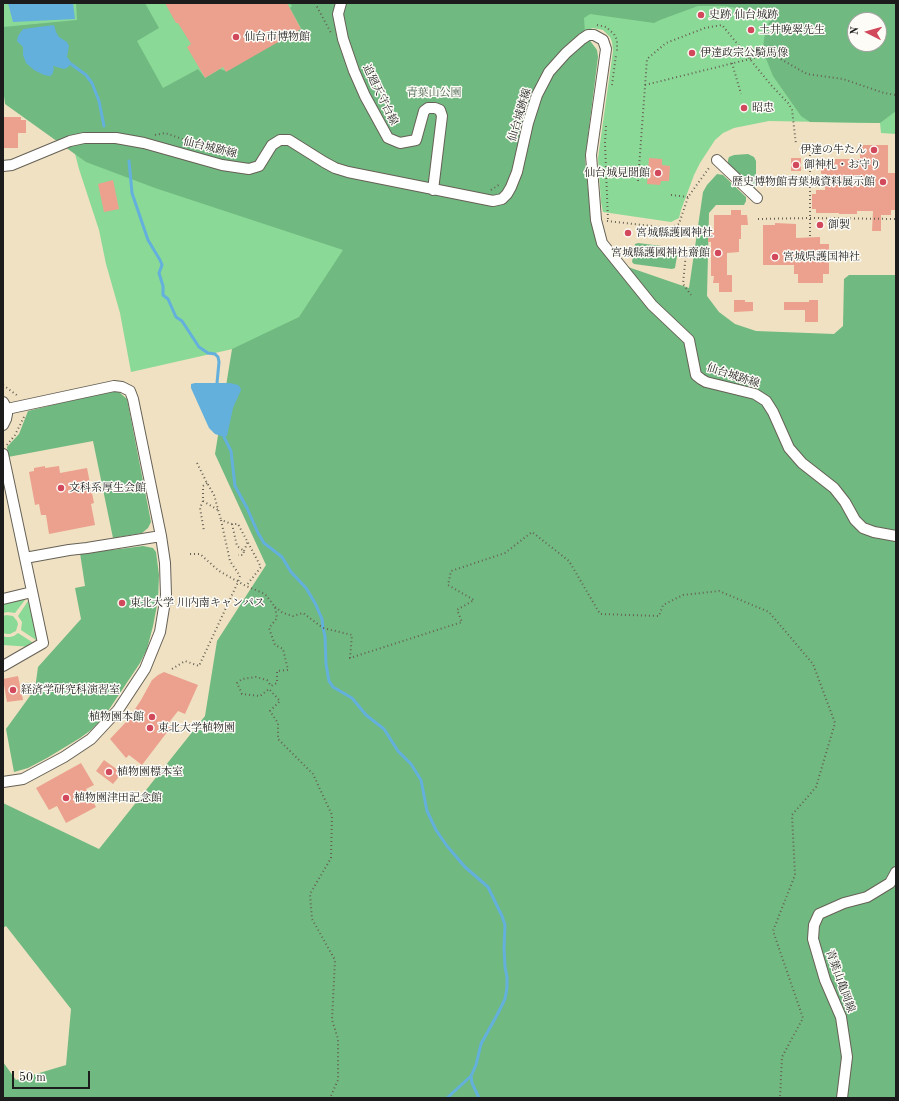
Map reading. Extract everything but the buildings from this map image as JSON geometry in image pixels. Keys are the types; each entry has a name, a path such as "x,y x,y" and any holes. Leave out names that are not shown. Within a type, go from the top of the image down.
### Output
{"street":[{"name":"追廻天守台線","path":"341,3 338,14 339,20 343,39 354,71 365,96 388,138 400,143 416,140 424,111 428,108 440,110 442,116 433,190"},
{"name":"仙台城跡線","path":"3,166 12,166 70,141 84,138 116,138 144,143 249,170 259,166 272,145 280,140 289,140 335,168 348,172 493,201 502,198 507,194 517,172 528,123 537,95 549,72 566,53 582,39 588,35 594,35 604,40 606,49 591,155 596,220 602,243 652,305 689,340 696,376 706,382 755,394 766,401 773,412 789,448 802,463 834,488 845,502 855,520 864,528 874,532 896,536"},
{"path":"717,160 757,198"},
{"path":"3,425 7,414 5,405 114,386 122,387 130,391 133,399 161,536 165,563 166,595 160,632 145,669 118,710 91,739 64,757 32,775 22,779 3,782"},
{"path":"3,454 43,643 3,666"},
{"path":"25,558 161,536"},
{"path":"3,599 32,592"},
{"name":"青葉山亀岡線","path":"842,1098 847,1056 841,1017 825,980 815,946 813,939 814,925 819,914 867,897 890,883 896,872"}],"path":[{"path":"315,3 332,35"},
{"path":"638,181 647,59 666,43 705,28 722,25 771,85 789,104 792,110 796,144"},
{"path":"645,85 762,56 777,57 806,74 843,79 884,93 896,95"},
{"path":"732,63 741,94"},
{"path":"810,143 810,236"},
{"path":"596,220 670,228 679,224 688,197 709,168"},
{"path":"488,191 497,187 501,183"},
{"path":"671,195 688,197"},
{"path":"758,219 896,219"},
{"path":"686,253 683,284 691,295"},
{"path":"3,385 22,399"},
{"path":"8,444 15,436 26,414"},
{"path":"172,669 185,661 198,666 240,576 230,561 219,510 214,495 198,463"},
{"path":"204,531 200,508 203,501 203,486 207,483"},
{"path":"203,501 219,510"},
{"path":"221,520 232,524 238,524 261,567 246,586"},
{"path":"232,524 236,546 244,551"},
{"path":"190,554 200,554 219,571 238,582 265,594 275,607 283,614 293,616 303,613 323,628 352,635 350,658 462,622 457,610 474,600 448,585 451,570 505,553 532,532 569,561 600,614 658,616 663,605 683,595 719,591 769,612 813,664 836,723 816,787 792,815 795,875 773,932 803,1018 782,1057 780,1098"},
{"path":"238,555 243,555 248,541"},
{"path":"271,686 267,680 256,677 242,679 237,683 242,694 260,696 271,686 277,683 277,671 288,670 283,649 275,645 269,628 277,618 275,607"},
{"path":"269,689 280,701 270,711 278,723 278,739 313,774 332,815 331,858 310,894 312,919 335,960 332,1020 338,1039 338,1080 330,1098"}],"green space":[{"name":"青葉山公園","path":"3,3 896,3 896,134 881,133 880,123 769,121 734,128 723,133 715,140 694,175 679,218 671,222 603,212 598,158 613,51 610,37 603,30 593,28 580,33 507,182 11,49 3,25"},
{"path":"76,3 145,3 159,28 137,41 163,88 198,69 205,78 220,69 226,71 301,28 290,8 292,6 290,3 896,3 896,111 880,123 810,122 801,116 773,76 763,51 764,39 768,24 773,16 768,13 724,6 698,6 654,23 590,14 584,18 585,34 597,50 598,57 585,159 591,218 604,243 628,267 689,288 703,192 717,174 723,175 746,197 744,205 716,205 709,213 707,296 719,312 735,324 756,331 834,334 843,326 844,279 849,275 896,275 896,1098 3,1098 3,1062 16,1080 66,1065 71,1009 6,926 3,928 3,803 99,849 205,716 217,641 266,565 215,454 232,349 299,317 343,250 155,188 86,162 5,104 3,88 3,27 77,20"},
{"path":"73,146 406,231 290,336 131,372 120,313 106,264 99,230"},
{"path":"748,154 754,157 756,161 756,186 754,188 728,165 729,157"},
{"path":"638,243 677,248 675,268 672,269 634,264 632,262 635,244"},
{"path":"109,391 119,392 127,399 151,522 148,528 142,533 113,538 93,441 8,457 7,447 19,434 28,411"},
{"path":"143,546 153,548 156,552 159,575 158,600 153,626 147,649 140,663 110,708 91,730 47,758 28,768 14,772 6,729 35,689 38,667 81,619 75,588 85,586 80,553"},
{"path":"24,598 25,600 15,613 3,613 3,601"},
{"path":"28,601 30,601 38,640 21,630 22,622 18,616"},
{"path":"3,616 13,616 18,624 16,631 10,634 3,633"},
{"path":"18,633 35,644 32,647 3,645 3,636 10,637"}],"water":[{"path":"8,3 73,3 75,19 13,22"},
{"path":"54,25 59,37 67,42 69,46 67,57 71,64 64,69 53,66 54,69 52,75 49,76 34,70 26,63 23,55 23,47 17,41 18,36 23,29"},
{"path":"230,383 240,387 241,390 233,408 227,436 224,437 215,434 209,428 191,388 191,384"}],"waterway":[{"path":"71,64 86,75 92,83 99,101 104,126"},
{"path":"129,161 132,193 148,240 162,265 159,273 163,286 163,295 168,299 176,317 182,321 199,347 208,353 215,354 218,357 217,383"},
{"path":"224,437 231,451 235,486 258,533 264,543 282,557 291,572 306,588 322,619 329,681 333,687 352,698 366,715 384,729 398,751 411,764 421,780 427,811 436,830 447,846 465,867 488,887 502,916 505,925 504,948 507,988 505,999 481,1044 476,1065 471,1076 472,1083 479,1098"},
{"path":"447,1098 471,1076"}],"place":[{"name":"史跡 仙台城跡","path":"701,15"},
{"name":"土井晩翠先生","path":"751,30"},
{"name":"仙台市博物館","path":"236,37"},
{"name":"伊達政宗公騎馬像","path":"692,53"},
{"name":"昭忠","path":"744,108"},
{"name":"伊達の牛たん","path":"874,150"},
{"name":"御神札・お守り","path":"796,165"},
{"name":"仙台城見聞館","path":"658,173"},
{"name":"歴史博物館青葉城資料展示館","path":"883,182"},
{"name":"御製","path":"820,225"},
{"name":"宮城縣護國神社","path":"628,233"},
{"name":"宮城縣護國神社齋館","path":"718,253"},
{"name":"宮城県護国神社","path":"775,257"},
{"name":"文科系厚生会館","path":"61,488"},
{"name":"東北大学 川内南キャンパス","path":"122,603"},
{"name":"経済学研究科演習室","path":"13,690"},
{"name":"植物園本館","path":"152,717"},
{"name":"東北大学植物園","path":"150,728"},
{"name":"植物園標本室","path":"109,772"},
{"name":"植物園津田記念館","path":"66,798"}]}
